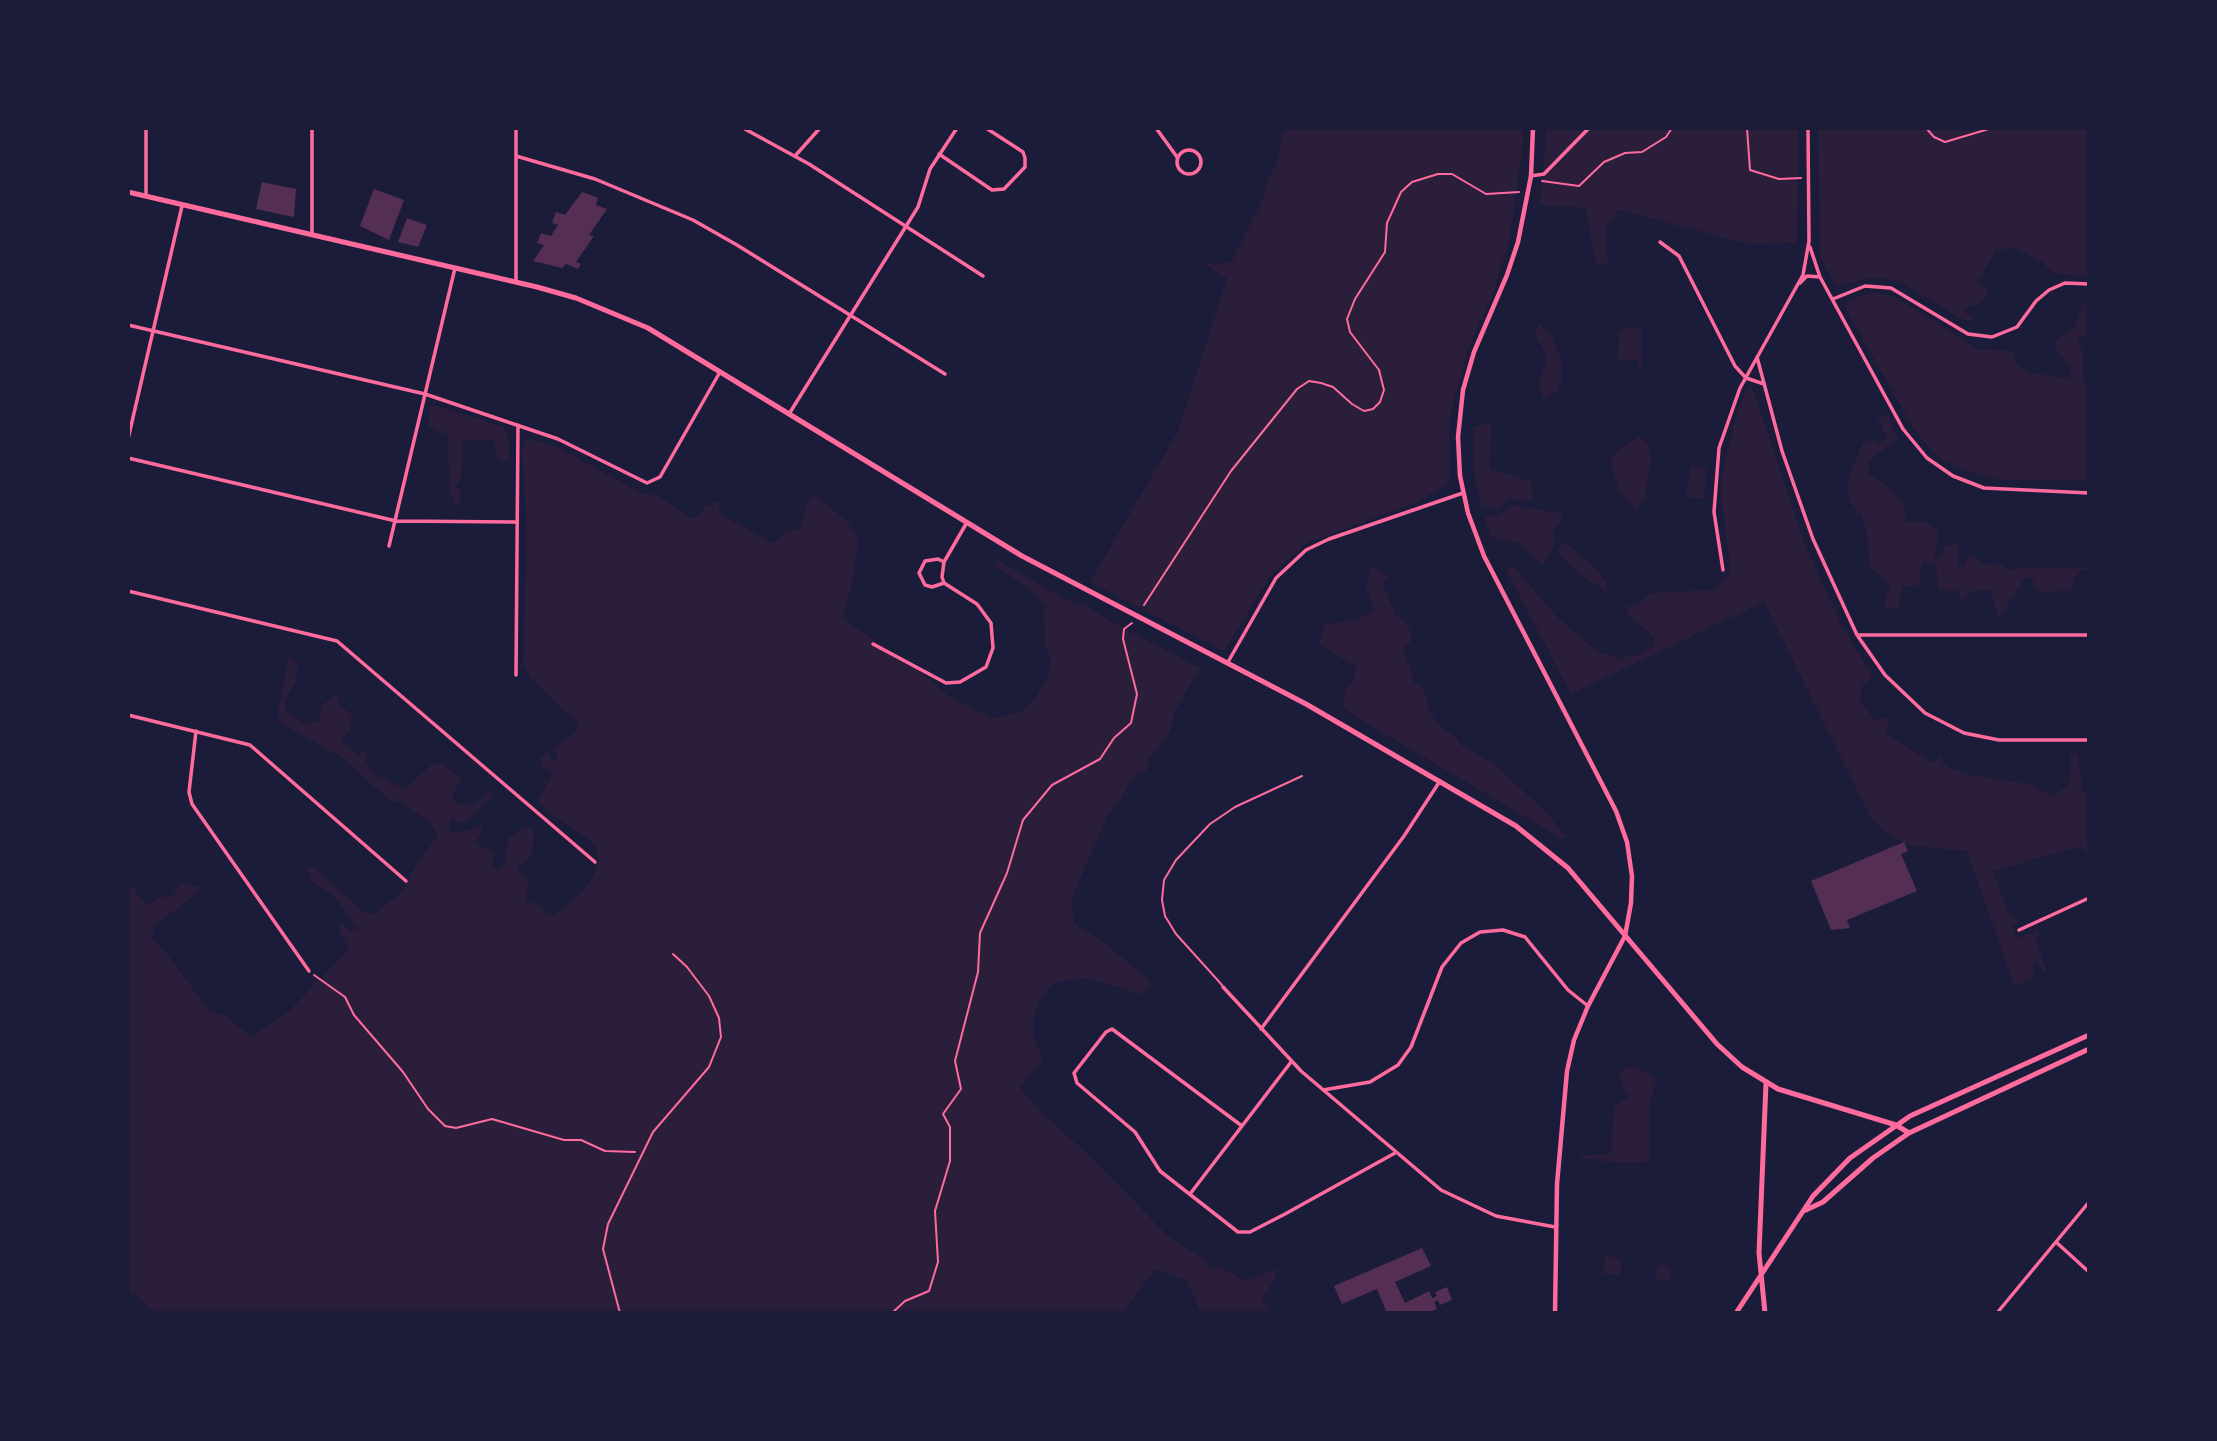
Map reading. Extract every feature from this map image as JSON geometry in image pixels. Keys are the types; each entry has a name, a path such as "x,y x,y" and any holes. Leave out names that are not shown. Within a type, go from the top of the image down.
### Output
{"main road":[{"path":"128,192 516,282 576,298 627,318 720,372 966,524 1080,589 1228,662 1516,826 1548,849 1573,873 1717,1044 1766,1083 1785,1092 1896,1125 1909,1133"},
{"path":"1736,1313 1827,1179 1850,1158 1896,1125 2089,1035"},
{"path":"1806,1210 1823,1202 1873,1158 1909,1133 2089,1049"},
{"path":"1765,1313 1760,1276 1766,1083"}],"street":[{"path":"146,128 146,197"},
{"path":"312,128 312,235"},
{"path":"516,128 516,282"},
{"path":"743,128 795,156 983,276"},
{"path":"795,156 820,128"},
{"path":"789,414 918,207 923,186 939,154 957,128"},
{"path":"939,154 992,190 1004,189 1025,167 1025,158 1023,152 986,128"},
{"path":"1156,128 1177,157 1177,165 1185,174 1197,172 1201,165 1201,157 1195,151 1183,151 1177,157"},
{"path":"1533,128 1531,176 1514,257 1474,352 1463,390 1458,445 1462,493 1488,563 1622,825 1632,876 1631,903 1625,936 1588,1006 1567,1071 1555,1227 1555,1313"},
{"path":"1531,176 1544,174 1589,128"},
{"path":"1798,285 1809,241 1808,128"},
{"path":"516,156 595,178 678,213 737,245 945,374"},
{"path":"128,439 182,205"},
{"path":"1809,241 1820,277 1906,434 1937,466 1965,482 1991,489 2089,493"},
{"path":"1660,242 1679,256 1735,366 1746,378 1764,384"},
{"path":"389,546 455,268"},
{"path":"1723,570 1714,522 1715,477 1728,416 1757,357 1798,285 1807,276 1820,277"},
{"path":"1833,299 1865,286 1891,288 1903,292 1963,331 1987,337 2003,335 2017,327 2036,301 2054,287 2066,283 2089,284"},
{"path":"128,326 425,394 567,443 647,483 660,477 720,372"},
{"path":"1757,357 1801,508 1857,635 1874,662 1902,694 1926,713 1955,729 1992,739 2089,740"},
{"path":"516,676 515,522 518,425"},
{"path":"128,458 396,521 515,522"},
{"path":"1228,662 1272,584 1301,554 1329,539 1462,493"},
{"path":"873,644 946,683 960,681 986,667 993,648 991,623 978,604 944,583 941,569 966,524"},
{"path":"944,562 938,559 925,561 919,573 921,579 932,587 944,583"},
{"path":"128,591 338,641 595,862"},
{"path":"1857,635 2089,635"},
{"path":"128,715 253,746 406,881"},
{"path":"196,730 189,792 191,804 309,971"},
{"path":"1260,1030 1404,836 1440,781"},
{"path":"2019,930 2089,898"},
{"path":"1323,1090 1370,1082 1398,1065 1413,1043 1442,967 1461,943 1480,932 1508,930 1528,939 1568,990 1588,1006"},
{"path":"1223,987 1291,1061 1441,1190 1472,1208 1512,1221 1555,1227"},
{"path":"1242,1126 1112,1029 1106,1032 1074,1077 1135,1132 1160,1171 1236,1231 1247,1233 1395,1153"},
{"path":"1191,1194 1291,1061"},
{"path":"1997,1313 2089,1202"},
{"path":"2056,1242 2089,1272"}],"lane":[{"path":"1223,987 1175,933 1166,916 1162,900 1164,880 1176,860 1210,824 1235,807 1302,776"},
{"path":"620,1313 603,1249 608,1224 653,1132 709,1067 721,1037 719,1018 713,1003 687,967 673,954"}],"path":[{"path":"1541,181 1579,186 1604,162 1625,153 1642,152 1666,137 1672,128"},
{"path":"1747,128 1750,170 1763,176 1786,180 1801,178"},
{"path":"1926,128 1934,137 1945,142 1992,128"},
{"path":"1144,606 1231,471 1280,406 1297,389 1309,381 1321,383 1333,387 1364,411 1380,402 1384,390 1380,370 1350,332 1348,319 1355,299 1385,252 1387,223 1401,192 1412,183 1438,174 1452,174 1480,192 1518,192"},
{"path":"892,1313 905,1301 929,1291 938,1262 935,1212 950,1161 950,1127 943,1114 946,1107 961,1093 955,1061 978,972 981,933 1007,873 1023,820 1052,785 1100,759 1114,738 1131,723 1138,694 1123,639 1124,629 1132,622"},
{"path":"309,971 345,997 354,1015 403,1072 428,1109 445,1126 456,1128 492,1119 564,1140 581,1140 606,1151 633,1151 641,1155"}],"shaded area":[{"path":"1284,128 1522,128 1523,141 1509,243 1491,299 1469,346 1449,419 1449,483 1419,501 1307,543 1270,576 1224,651 1090,582 1178,431 1227,279 1200,261 1215,265 1232,261 1263,199 1267,179 1276,166"},
{"path":"1547,128 1798,128 1797,243 1749,244 1618,210 1605,229 1608,261 1606,265 1596,265 1586,208 1540,205"},
{"path":"1818,128 2089,128 2089,277 2053,273 2042,262 2015,248 1996,250 1978,282 1987,288 1987,295 1977,306 1969,305 1964,312 1975,317 1970,321 1961,319 1900,281 1872,277 1837,287 1820,257"},
{"path":"1880,293 1912,307 1977,349 2012,351 2017,365 2029,372 2067,379 2071,377 2069,367 2053,344 2059,337 2072,331 2083,305 2089,300 2089,336 2079,338 2078,343 2083,352 2083,380 2089,387 2089,481 2000,480 1968,472 1943,461 1923,441 1910,422 1846,309 1847,301"},
{"path":"1539,323 1553,337 1562,363 1561,382 1557,391 1544,400 1538,386 1547,357 1535,334"},
{"path":"1625,327 1641,328 1642,370 1638,370 1638,360 1618,361 1619,333"},
{"path":"1752,387 1804,543 1842,626 1873,678 1862,686 1860,700 1875,721 1890,716 1886,734 1933,763 1941,754 1942,762 1949,768 1970,775 2033,785 2051,796 2069,786 2071,754 2078,754 2082,790 2089,793 2089,858 2081,846 1993,871 2008,912 2019,921 2011,926 2016,938 2039,931 2036,943 2047,971 2045,974 2038,963 2033,966 2034,978 2014,986 1967,851 1912,846 1889,835 1872,820 1764,602 1571,694 1506,570 1509,566 1515,568 1556,616 1595,650 1623,660 1629,654 1637,656 1647,651 1654,644 1654,637 1627,614 1627,607 1639,604 1650,593 1713,590 1731,572 1722,505 1722,475 1736,415 1745,391"},
{"path":"437,406 504,427 509,442 509,460 502,462 498,460 494,439 463,441 461,479 456,487 461,491 460,504 456,507 449,488 448,435 428,426 430,407"},
{"path":"1877,415 1889,418 1897,439 1869,461 1869,474 1883,482 1903,502 1906,522 1925,521 1939,531 1934,558 1939,558 1944,546 1959,543 1958,567 1964,567 1967,558 1971,556 1977,557 1980,564 2000,563 2006,569 2075,567 2089,568 2089,571 2082,570 2074,579 2072,588 2065,591 2039,592 2031,578 2025,578 1999,618 1990,590 1975,590 1961,600 1958,588 1947,592 1938,589 1936,566 1922,561 1919,585 1903,587 1898,608 1886,610 1884,602 1890,584 1870,568 1867,534 1862,516 1849,500 1847,480 1863,442 1871,440 1879,444 1887,438"},
{"path":"1491,423 1490,469 1531,481 1533,498 1529,502 1510,499 1496,510 1481,506 1473,467 1473,427"},
{"path":"1639,436 1649,444 1651,461 1644,500 1635,509 1620,491 1610,462 1614,454"},
{"path":"525,438 556,447 641,493 659,496 690,518 698,516 705,506 711,507 715,501 721,502 718,513 773,543 786,532 801,528 805,508 814,494 846,520 859,540 852,585 843,613 845,621 914,666 951,698 992,718 1020,712 1035,699 1049,673 1051,658 1045,645 1044,605 1035,594 997,567 995,559 1061,597 1082,606 1084,603 1108,620 1200,668 1174,713 1170,732 1149,759 1146,771 1134,775 1120,801 1110,811 1071,900 1074,921 1078,927 1093,934 1148,979 1150,989 1139,994 1088,978 1054,982 1037,1004 1033,1021 1033,1035 1043,1059 1020,1087 1041,1112 1091,1157 1168,1236 1203,1258 1211,1269 1221,1268 1245,1281 1277,1269 1274,1280 1262,1299 1273,1313 1201,1313 1186,1280 1155,1269 1123,1313 154,1313 137,1295 128,1293 128,880 146,906 160,897 173,896 180,884 199,886 200,889 186,902 155,925 152,939 169,956 208,1010 228,1017 251,1037 291,1009 346,952 348,947 339,929 340,921 351,931 357,928 335,897 312,882 307,867 314,867 363,912 374,914 403,891 417,862 438,836 430,822 399,802 390,801 343,758 280,723 278,712 288,657 298,662 296,682 284,702 286,711 305,724 318,721 323,704 341,692 337,704 352,714 350,730 341,741 359,755 367,747 365,760 374,774 405,789 432,764 441,763 461,779 452,795 456,804 474,805 484,794 493,791 490,798 468,820 459,823 453,817 448,827 453,833 459,833 481,826 482,834 475,842 481,848 493,850 493,869 501,868 505,862 508,837 526,828 534,829 532,855 516,869 528,881 526,901 533,904 535,901 547,914 555,915 584,890 594,875 598,861 597,849 590,840 548,812 538,800 553,773 542,767 540,757 549,751 551,760 557,761 558,756 552,749 569,738 580,725 532,680 523,663 527,531 522,453"},
{"path":"1691,466 1706,468 1704,499 1686,497"},
{"path":"1513,505 1560,513 1563,517 1553,531 1555,544 1543,566 1521,544 1491,537 1484,515 1498,516"},
{"path":"1565,542 1594,567 1606,582 1608,591 1586,579 1561,557 1557,551"},
{"path":"1375,568 1390,577 1383,581 1383,586 1396,615 1407,624 1411,633 1412,640 1404,648 1406,659 1412,670 1414,684 1421,685 1427,698 1429,711 1441,728 1456,736 1461,745 1493,763 1545,811 1566,836 1564,840 1348,712 1344,706 1345,688 1353,682 1357,667 1318,644 1325,624 1353,620 1375,611 1366,587 1370,569"},
{"path":"1626,1068 1637,1068 1657,1079 1650,1102 1650,1162 1619,1163 1580,1158 1583,1155 1606,1155 1611,1152 1614,1106 1629,1097 1621,1083 1620,1073"},
{"path":"1605,1255 1621,1259 1621,1275 1604,1274"},
{"path":"1663,1265 1669,1267 1669,1279 1663,1281 1657,1279 1655,1273 1657,1267"}],"building":[{"path":"262,182 296,189 294,217 256,209"},
{"path":"374,189 404,200 389,240 360,226"},
{"path":"582,192 598,198 596,205 607,209 589,235 594,236 576,262 581,264 578,269 566,264 562,268 533,261 544,245 537,243 541,233 551,236 558,225 552,223 556,212 565,215"},
{"path":"407,218 427,225 418,247 398,242"},
{"path":"1904,842 1908,851 1901,854 1917,891 1847,920 1850,928 1831,930 1811,881"},
{"path":"1422,1248 1431,1266 1395,1282 1405,1303 1429,1291 1432,1298 1437,1296 1435,1292 1447,1287 1452,1300 1440,1305 1438,1300 1434,1302 1437,1309 1427,1313 1381,1313 1386,1311 1377,1289 1342,1304 1334,1286"}]}
